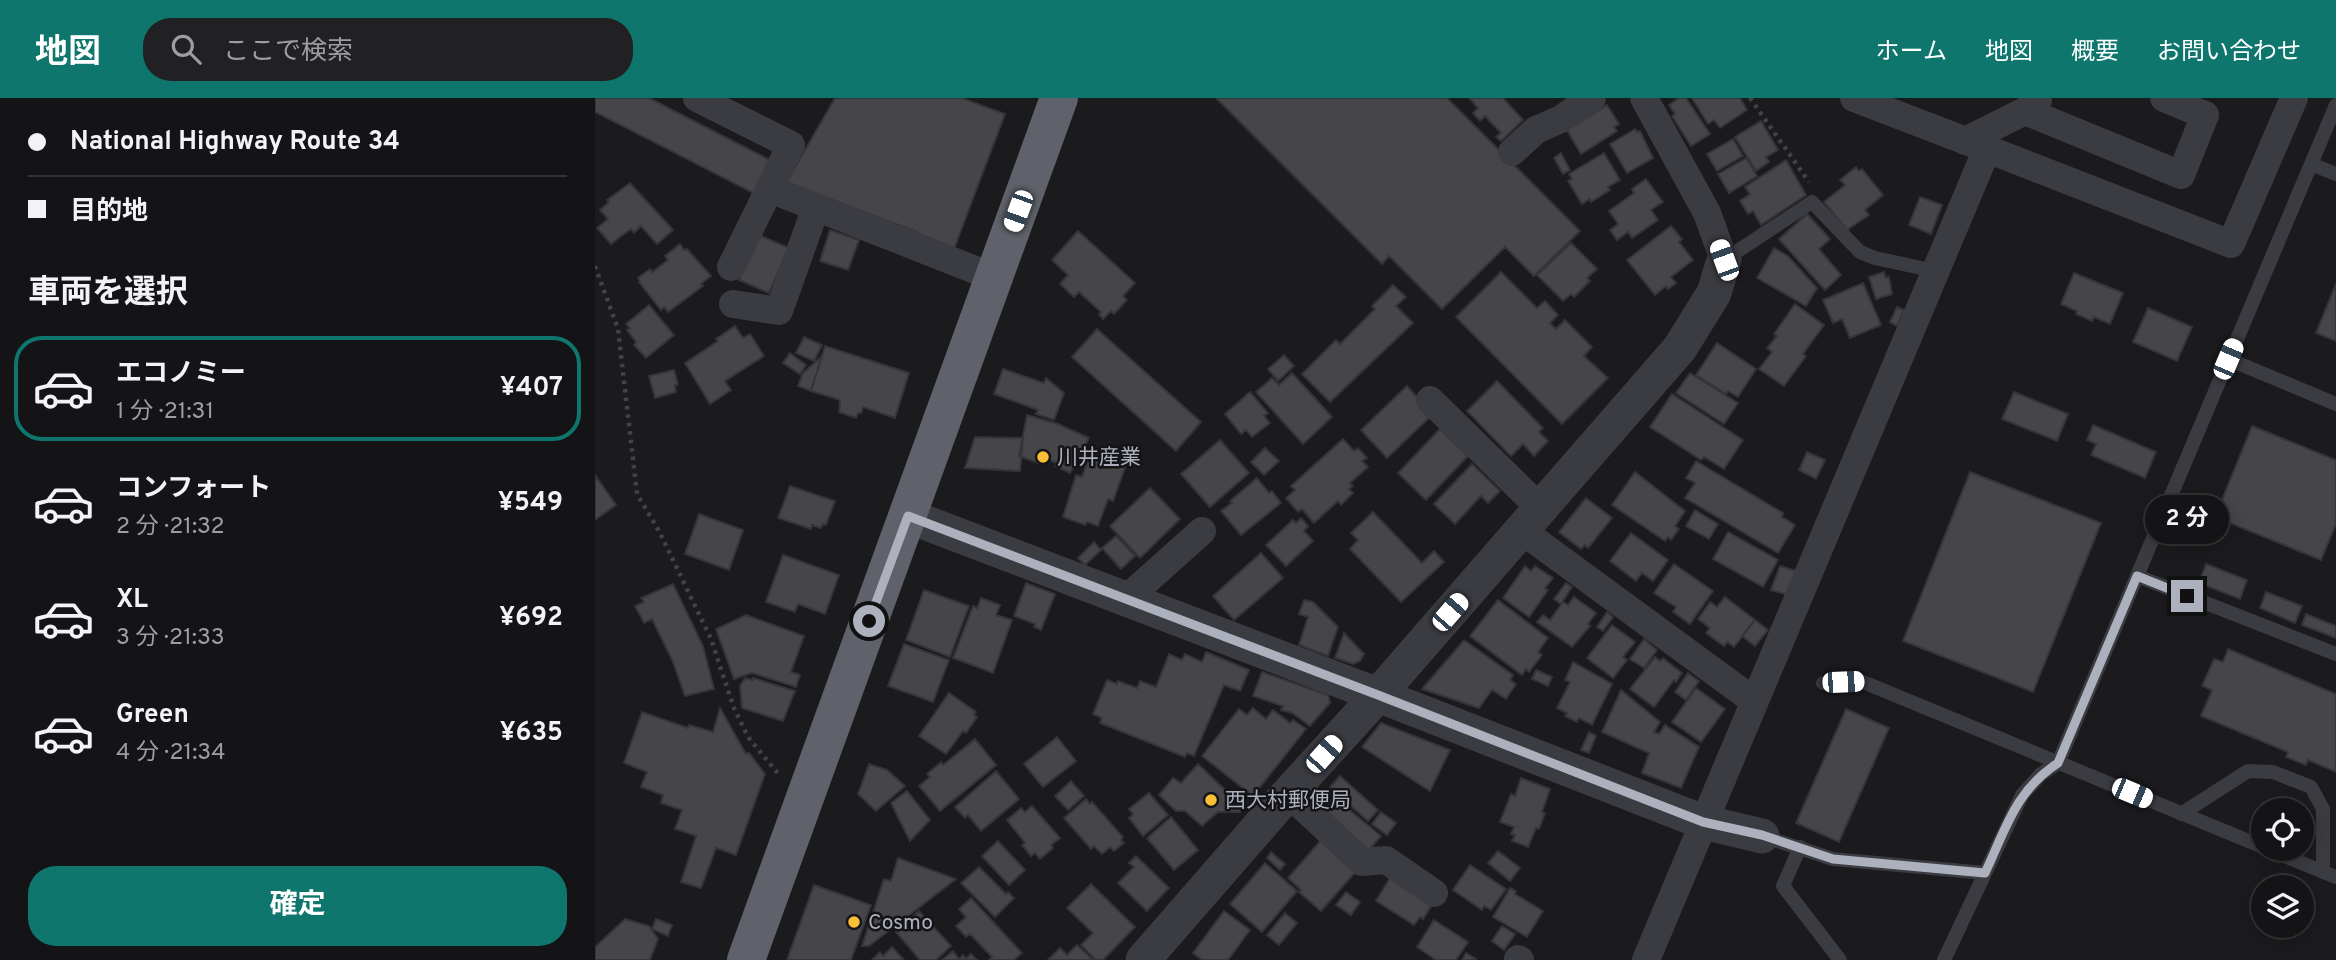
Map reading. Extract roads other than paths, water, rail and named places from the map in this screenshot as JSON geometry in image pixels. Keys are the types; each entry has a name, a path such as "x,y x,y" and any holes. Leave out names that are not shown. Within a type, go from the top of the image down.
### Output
{"highway":[{"path":"746,960 1059,98"}],"street":[{"path":"697,98 791,145 731,267"},
{"path":"1512,152 1537,130 1561,119 1592,98"},
{"path":"1143,960 1680,348 1714,293 1724,260 1707,213 1644,98"},
{"path":"1854,98 2231,244 2294,98"},
{"path":"1646,960 1935,271 1976,145 2032,104 2181,175 2205,115 2164,98"},
{"path":"769,189 993,277"},
{"path":"733,304 779,311 816,207"},
{"path":"1430,400 1531,519 1754,701"},
{"path":"908,516 1703,822 1762,835"},
{"path":"1126,599 1202,531"},
{"path":"1289,793 1362,862 1386,860 1434,893"}],"lane":[{"path":"1944,960 2022,795 2041,774 2058,763 2336,105"},
{"path":"2311,164 2336,174"},
{"path":"1724,260 1812,202 1860,252 1874,258 1935,271"},
{"path":"2228,359 2336,404"},
{"path":"2137,576 2336,654"},
{"path":"1823,683 1863,682 2251,842"},
{"path":"2181,814 2248,771 2273,772 2311,787 2323,809 2329,875 2296,861"},
{"path":"1762,835 1833,859 1985,873"},
{"path":"1800,847 1783,886 1840,960"}],"place":[{"name":"川井産業","path":"1043,457"},
{"name":"西大村郵便局","path":"1211,800"},
{"name":"Cosmo","path":"854,922"}]}
